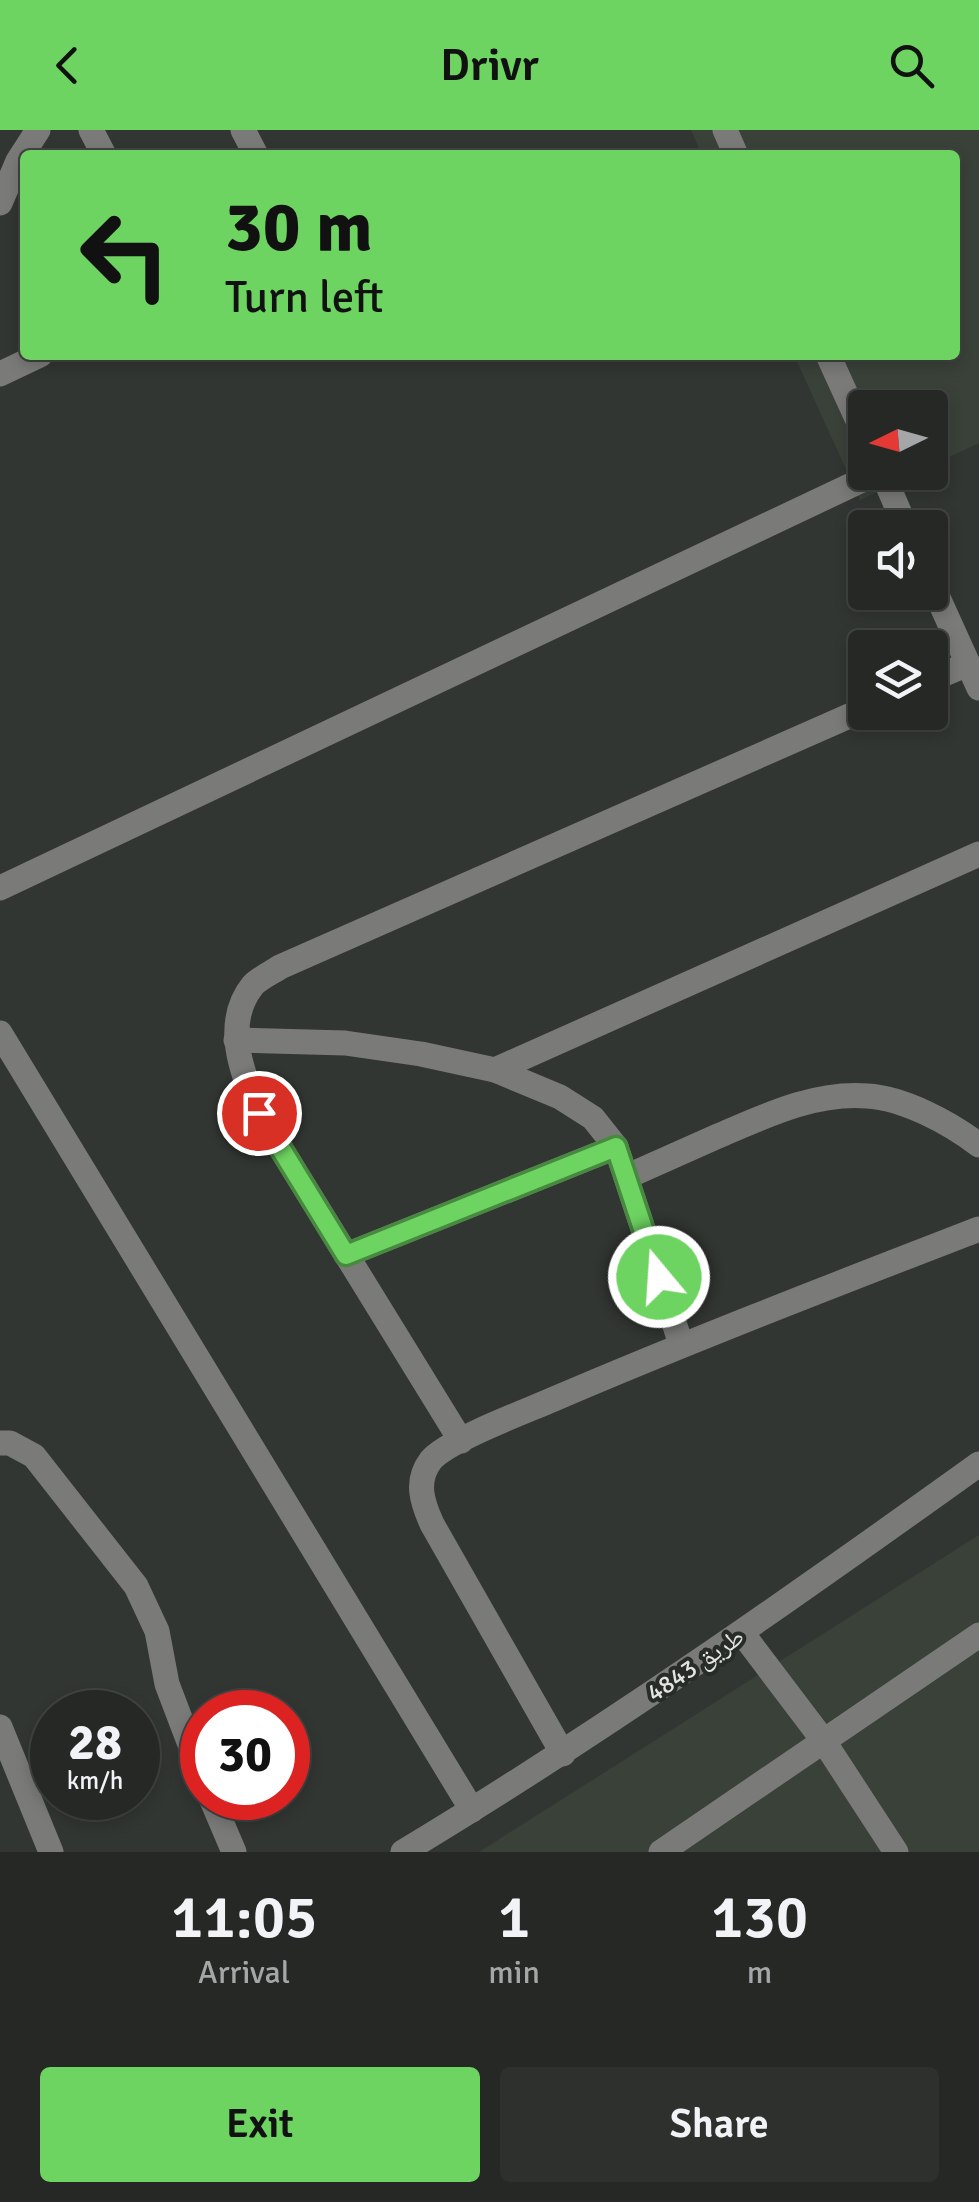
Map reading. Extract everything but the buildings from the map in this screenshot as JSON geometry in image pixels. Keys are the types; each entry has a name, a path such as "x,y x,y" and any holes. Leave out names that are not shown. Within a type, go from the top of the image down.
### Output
{"street":[{"path":"0,203 20,158"},
{"path":"0,374 29,360"},
{"path":"830,360 848,399"},
{"path":"0,888 848,487"},
{"path":"944,610 979,688"},
{"path":"948,672 968,664"},
{"path":"461,1441 259,1113 245,1081 236,1040 238,1008 255,982 280,967 848,716"},
{"path":"495,1070 979,854"},
{"path":"0,1032 472,1810"},
{"path":"236,1040 345,1043 495,1070 560,1097 593,1118 616,1147 681,1344"},
{"path":"626,1176 764,1116 814,1099 868,1096 910,1106 979,1145"},
{"path":"346,1255 616,1147"},
{"path":"563,1754 432,1524 422,1501 421,1480 432,1458 461,1441 681,1344 979,1228"},
{"path":"0,1444 10,1443 34,1456 136,1586 157,1632 167,1684 180,1718"},
{"name":"طريق 4843","path":"403,1852 563,1754 979,1464"},
{"path":"742,1632 822,1740 896,1852"},
{"path":"661,1852 979,1634"},
{"path":"0,1727 51,1852"},
{"path":"221,1820 234,1852"}],"shaded area":[{"path":"691,130 979,130 979,443 948,458 948,390 848,390 848,474 796,360 960,360 960,150 700,150"},
{"path":"855,490 881,490 860,500"},
{"path":"979,1535 979,1852 479,1852"}],"route":[{"path":"259,1113 346,1255 616,1147 659,1277"}]}
